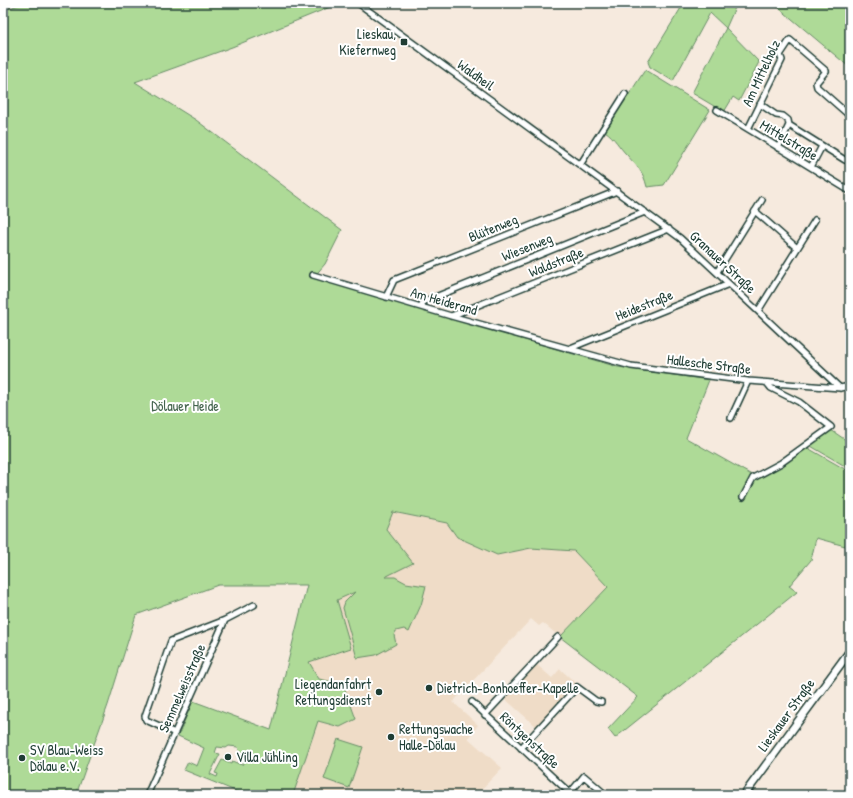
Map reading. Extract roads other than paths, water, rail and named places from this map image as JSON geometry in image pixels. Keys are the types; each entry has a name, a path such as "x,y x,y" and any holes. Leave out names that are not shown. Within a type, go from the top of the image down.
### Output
{"street":[{"name":"Waldheil","path":"358,3 580,165"},
{"name":"Am Mittelholz","path":"748,129 782,60 780,56 790,40 826,71 816,82 817,87 850,116"},
{"path":"580,165 625,94"},
{"path":"760,104 776,116 784,116 788,120 789,125 845,160"},
{"name":"Mittelstraße","path":"717,110 850,191"},
{"path":"778,148 789,125"},
{"path":"811,167 822,146"},
{"name":"Granauer Straße","path":"580,165 669,229 840,388"},
{"name":"Blütenweg","path":"386,297 394,280 617,191"},
{"path":"717,272 762,200"},
{"path":"755,211 797,248"},
{"name":"Wiesenweg","path":"421,307 423,302 645,212"},
{"path":"758,311 816,220"},
{"name":"Waldstraße","path":"451,316 669,229"},
{"name":"Am Heiderand","path":"313,276 568,349"},
{"name":"Heidestraße","path":"568,349 729,284"},
{"name":"Hallesche Straße","path":"568,349 631,366 767,383 840,388 850,386"},
{"path":"731,418 748,381"},
{"path":"743,497 753,478 781,463 831,427 799,402 771,388 767,383"},
{"path":"175,733 152,724 146,720 145,716 171,641 225,620 254,605"},
{"name":"Semmelweisstraße","path":"148,795 225,620"},
{"path":"486,715 558,637"},
{"name":"Lieskauer Straße","path":"744,795 850,651"},
{"path":"521,748 577,687 596,701 601,702"},
{"name":"Röntgenstraße","path":"472,702 571,794"},
{"path":"571,794 584,776 606,795"}],"place":[{"name":"Lieskau, Kiefernweg","path":"404,42"},
{"name":"Dietrich-Bonhoeffer-Kapelle","path":"429,688"},
{"name":"Liegendanfahrt Rettungsdienst","path":"379,692"},
{"name":"Rettungswache Halle-Dölau","path":"391,737"},
{"name":"Villa Jühling","path":"228,757"},
{"name":"SV Blau-Weiss Dölau e.V.","path":"22,758"}],"park label":[{"name":"Dölauer Heide","path":"185,406"}]}
